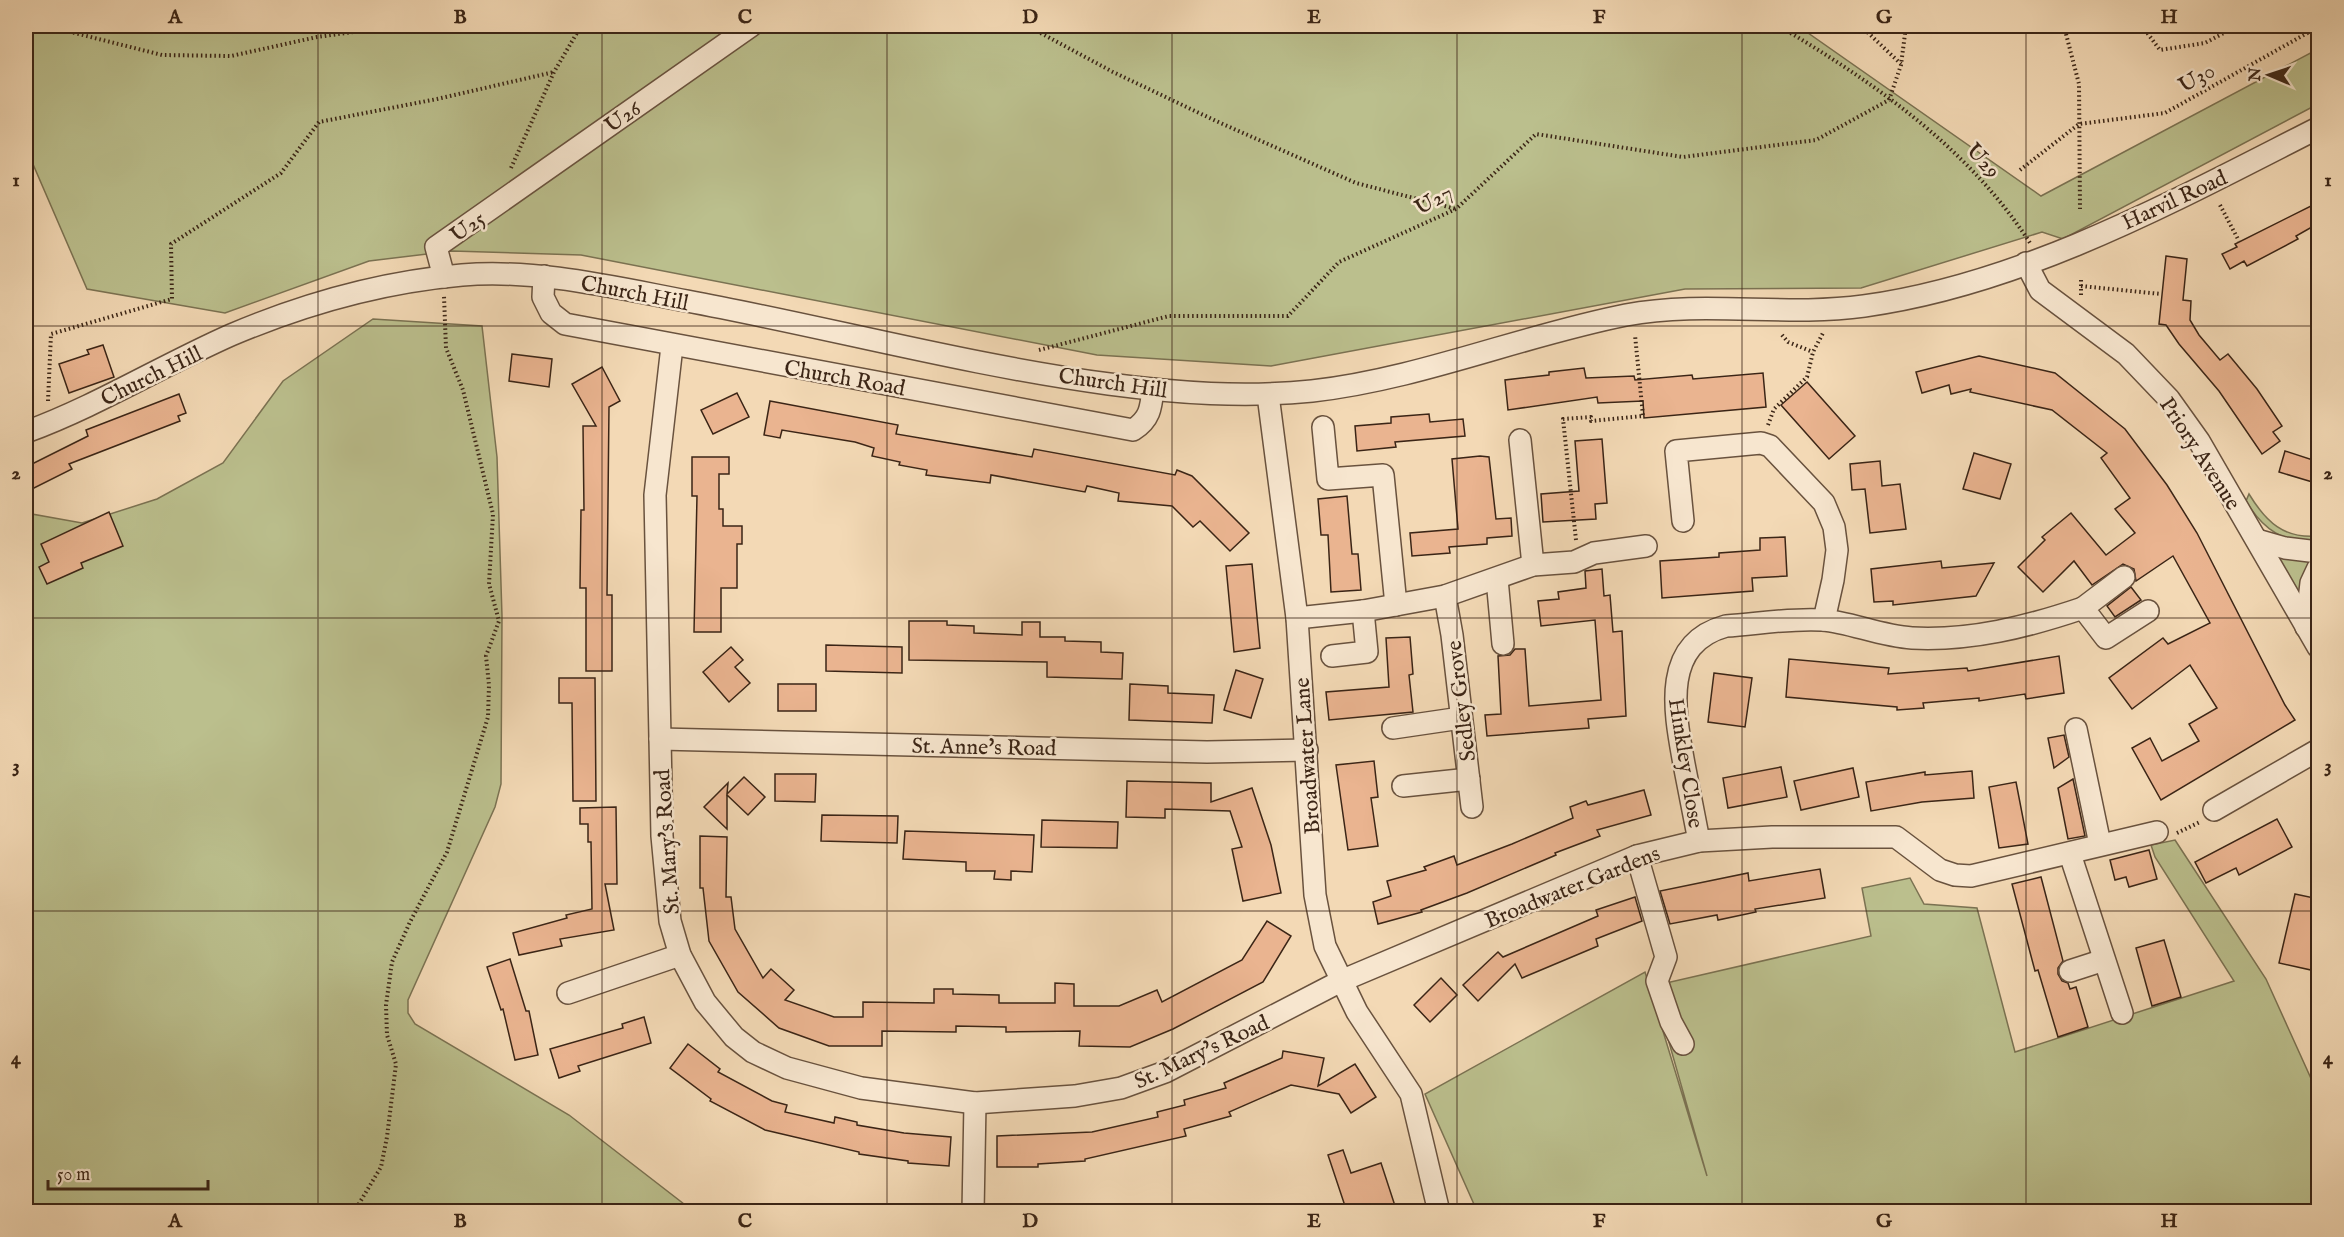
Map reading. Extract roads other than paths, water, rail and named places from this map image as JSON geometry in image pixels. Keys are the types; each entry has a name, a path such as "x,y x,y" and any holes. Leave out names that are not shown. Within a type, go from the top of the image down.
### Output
{"street":[{"name":"U26","path":"493,207 751,26"},
{"name":"Harvil Road","path":"1634,314 1688,309 1811,312 1905,300 1965,285 2033,260 2159,208 2319,128"},
{"name":"U25","path":"444,277 436,247 493,207"},
{"name":"Priory Avenue","path":"2033,260 2040,291 2126,354 2169,399 2199,441 2319,647"},
{"name":"Church Hill","path":"26,432 48,424 227,337 291,312 364,291 444,277 504,274 544,276 746,312 990,363 1153,389 1268,395 1377,380 1634,314"},
{"name":"Church Road","path":"544,276 543,297 551,313 565,324 672,346 1133,430 1145,423 1151,410 1153,389"},
{"name":"St. Mary's Road","path":"672,346 655,495 664,884 670,921 680,955 705,1002 734,1037 753,1052 806,1074 861,1088 975,1103 1066,1097 1121,1088 1165,1072 1341,981"},
{"name":"Broadwater Lane","path":"1268,395 1297,618 1315,895 1325,946 1357,1012 1411,1094 1439,1212"},
{"path":"1323,427 1328,479 1383,475 1396,605"},
{"path":"1520,440 1533,565"},
{"path":"1683,521 1676,451 1761,443 1779,453 1824,503 1834,527 1837,550 1824,620"},
{"path":"2257,540 2285,549 2319,552"},
{"path":"1297,618 1363,611 1444,596 1533,565 1576,560 1594,553 1646,546"},
{"path":"2306,627 2311,583 2319,568"},
{"name":"Hinkley Close","path":"1699,841 1674,700 1682,663 1691,648 1714,630 1737,626 1824,620 1887,635 1938,638 2004,632 2082,608 2124,577"},
{"path":"1497,579 1503,644"},
{"name":"Sedley Grove","path":"1444,596 1452,635 1472,807"},
{"path":"2082,608 2106,638 2148,611"},
{"path":"1332,656 1367,652 1363,611"},
{"path":"1393,728 1461,718"},
{"path":"2076,729 2100,844"},
{"name":"St. Anne's Road","path":"660,739 1207,752 1307,750"},
{"path":"2214,810 2319,750"},
{"path":"1403,786 1469,779"},
{"name":"Broadwater Gardens","path":"1341,981 1637,856 1699,841 1772,837 1896,837 1940,870 1963,875 2070,854 2100,844 2157,832"},
{"path":"2070,854 2121,1014"},
{"path":"1637,856 1666,957 1657,981 1671,1022 1683,1044"},
{"path":"568,993 680,955"},
{"path":"2070,971 2104,960"},
{"path":"973,1212 975,1103"}]}
